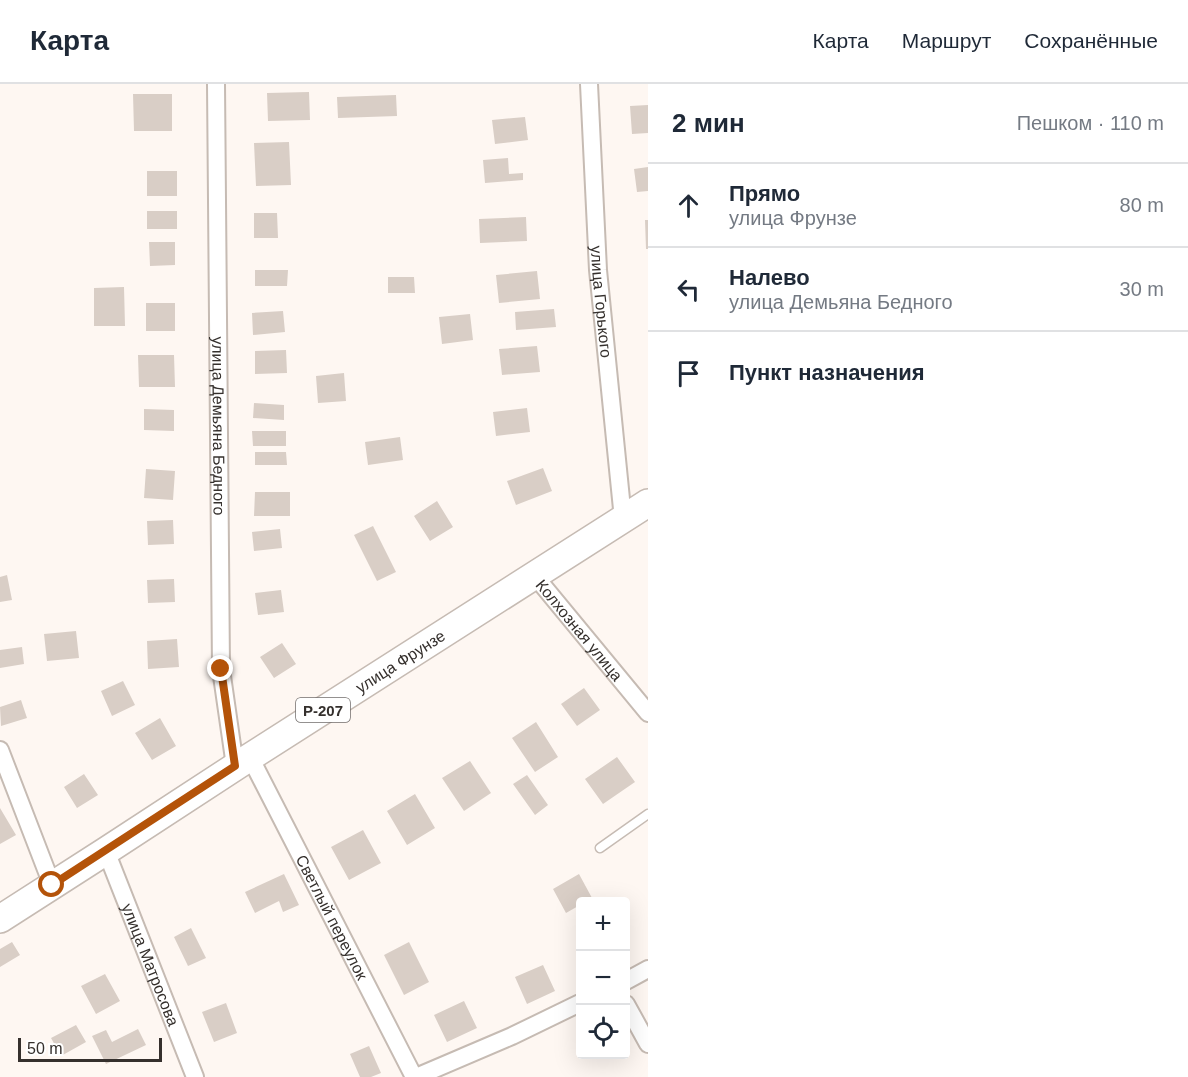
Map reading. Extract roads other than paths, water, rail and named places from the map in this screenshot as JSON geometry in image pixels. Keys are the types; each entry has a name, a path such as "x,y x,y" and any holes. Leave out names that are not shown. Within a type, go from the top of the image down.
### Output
{"main road":[{"name":"улица Фрунзе","path":"0,919 242,761 648,503"}],"street":[{"name":"улица Демьяна Бедного","path":"216,84 221,669 242,761"},
{"name":"улица Горького","path":"589,84 598,270 623,519"},
{"name":"Колхозная улица","path":"535,576 648,713"},
{"path":"0,750 52,885"},
{"name":"Светлый переулок","path":"242,761 415,1077"},
{"name":"улица Матросова","path":"106,851 195,1077"},
{"path":"630,979 648,969"},
{"path":"415,1077 512,1036 576,1005"},
{"path":"627,1005 648,1044"}],"lane":[{"path":"600,848 648,814"}]}
